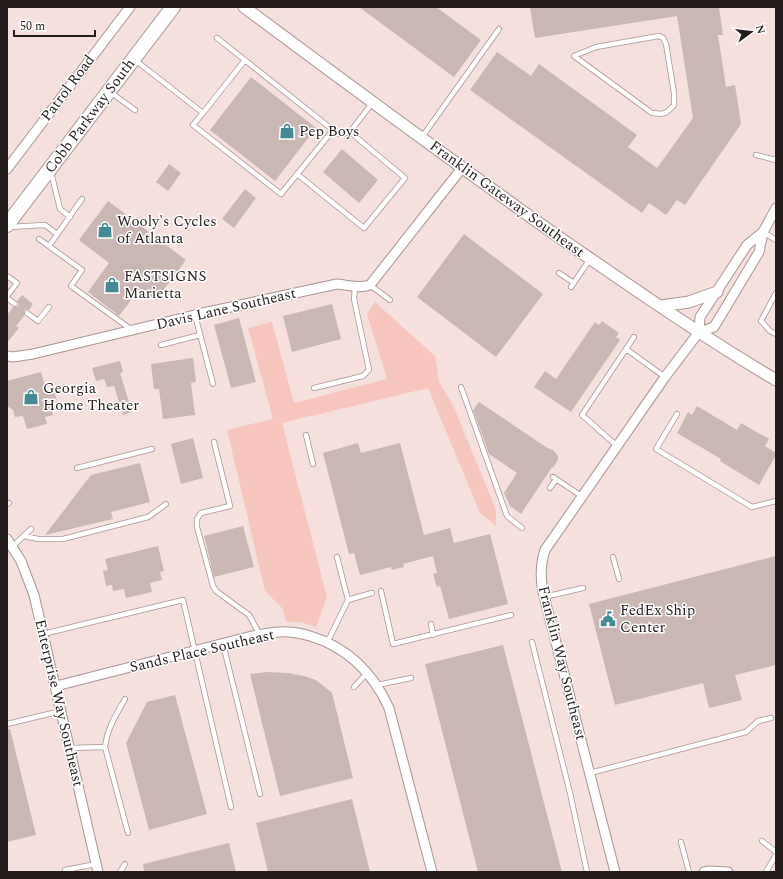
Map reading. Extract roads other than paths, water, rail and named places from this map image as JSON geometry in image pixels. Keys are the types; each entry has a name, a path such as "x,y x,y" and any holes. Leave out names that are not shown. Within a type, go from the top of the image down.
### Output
{"main road":[{"name":"Cobb Parkway South","path":"7,226 173,7"}],"street":[{"name":"Patrol Road","path":"7,169 130,7"},
{"name":"Franklin Gateway Southeast","path":"244,7 462,168 590,259 699,332 776,380"},
{"path":"370,285 462,168"},
{"path":"763,232 747,245 700,317 699,332 714,327 759,252 763,232 776,208"},
{"name":"Davis Lane Southeast","path":"7,356 23,356 33,354 195,315 337,284 355,287 370,285"},
{"path":"661,306 689,302 717,292"},
{"name":"Franklin Way Southeast","path":"615,872 544,597 540,580 541,569 545,550 665,377 699,332"},
{"name":"Enterprise Way Southeast","path":"10,543 28,576 34,595 97,868"},
{"name":"Sands Place Southeast","path":"56,686 260,635 289,632 327,643 337,648 361,665 377,685 389,708 432,872"},
{"path":"704,872 728,872"}],"lane":[{"path":"421,137 499,29"},
{"path":"659,36 663,38 666,44 674,93 674,105 667,113 652,113 574,56 596,47 651,37 659,36"},
{"path":"217,38 338,134 350,132 373,102"},
{"path":"134,59 203,113"},
{"path":"244,60 194,125 281,194 333,130"},
{"path":"109,91 134,110"},
{"path":"297,174 364,228 405,178 350,132"},
{"path":"756,155 776,160"},
{"path":"50,169 60,209 70,217"},
{"path":"49,246 82,199"},
{"path":"7,226 45,225 58,234"},
{"path":"763,232 776,240"},
{"path":"39,239 82,270 71,286 132,330"},
{"path":"559,273 572,285 590,259"},
{"path":"7,276 17,283 7,297 15,304"},
{"path":"370,285 390,300"},
{"path":"314,388 364,376 369,370 354,299 355,287"},
{"path":"776,293 761,321 770,331 776,334"},
{"path":"27,313 38,321 49,307"},
{"path":"195,315 213,384"},
{"path":"161,345 200,335"},
{"path":"617,446 582,415 634,337"},
{"path":"626,349 665,377"},
{"path":"461,387 507,516 522,528"},
{"path":"676,414 656,449 752,507 776,501"},
{"path":"306,435 313,464"},
{"path":"214,442 230,506 201,513 197,519 197,527 213,586 216,591 250,615 260,635"},
{"path":"76,468 152,449"},
{"path":"550,488 555,478 583,497"},
{"path":"24,536 38,539 63,539 148,517 166,504"},
{"path":"10,543 24,536 31,529"},
{"path":"327,643 348,600 337,557"},
{"path":"613,557 619,579"},
{"path":"544,597 583,588"},
{"path":"382,591 394,644 511,615"},
{"path":"348,600 372,594"},
{"path":"44,634 183,600 231,807"},
{"path":"431,624 433,635"},
{"path":"532,642 570,793 587,872"},
{"path":"223,644 260,794"},
{"path":"354,687 367,672"},
{"path":"377,685 411,678"},
{"path":"125,699 114,717 106,736 105,747 128,833"},
{"path":"7,724 61,711"},
{"path":"590,773 746,732 758,721 771,718"},
{"path":"70,748 105,747"},
{"path":"762,841 776,854 766,872"},
{"path":"681,842 689,872"},
{"path":"120,872 125,864"},
{"path":"65,870 97,868"}],"place":[{"name":"Pep Boys","path":"287,131"},
{"name":"Wooly's Cycles of Atlanta","path":"105,230"},
{"name":"FASTSIGNS Marietta","path":"112,285"},
{"name":"Georgia Home Theater","path":"31,397"},
{"name":"FedEx Ship Center","path":"608,619"}]}
